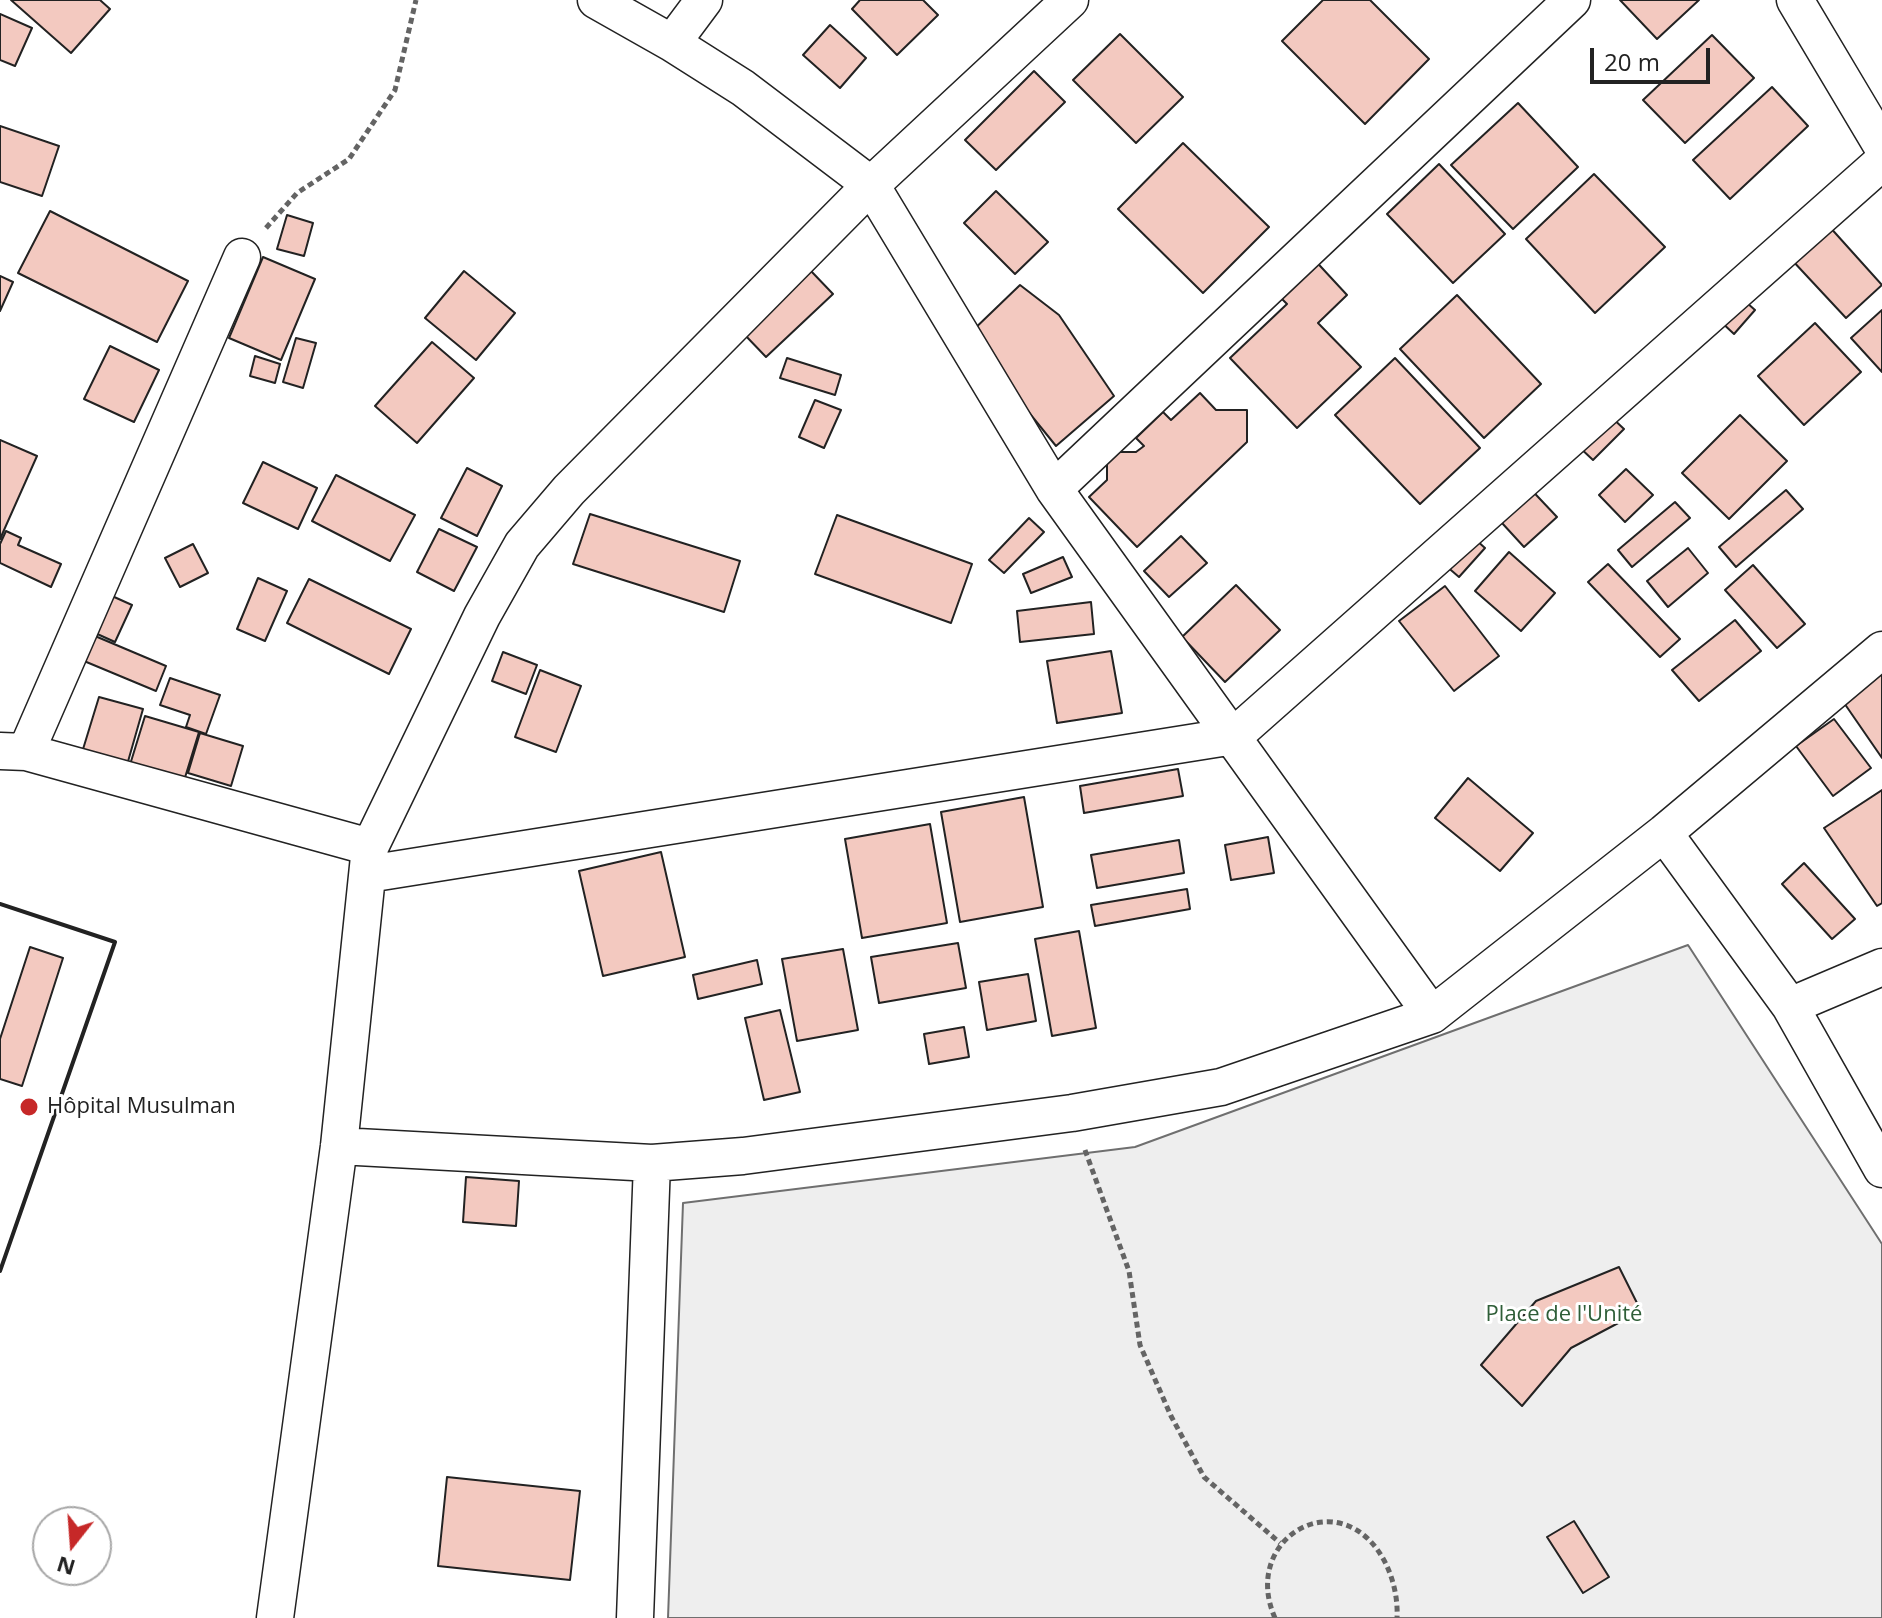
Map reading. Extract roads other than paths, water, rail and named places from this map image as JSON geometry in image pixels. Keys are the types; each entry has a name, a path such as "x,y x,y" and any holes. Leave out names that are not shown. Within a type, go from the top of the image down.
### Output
{"street":[{"path":"596,0 743,88 871,185 1054,489 1432,1015"},
{"path":"672,43 704,0"},
{"path":"275,1618 339,1146 369,860 482,616 522,545 569,490 871,185 1070,0"},
{"path":"1054,489 1572,0"},
{"path":"1795,0 1882,146"},
{"path":"242,257 13,751 369,860 1234,736 1882,162"},
{"path":"339,1146 652,1163 743,1156 1072,1113 1221,1087 1432,1015 1664,833 1882,650"},
{"path":"1664,833 1790,1006 1882,1169"},
{"path":"1790,1006 1882,967"},
{"path":"635,1618 652,1163"}],"place":[{"name":"Hôpital Musulman","path":"29,1107"}],"park label":[{"name":"Place de l'Unité","path":"1564,1315"}]}
